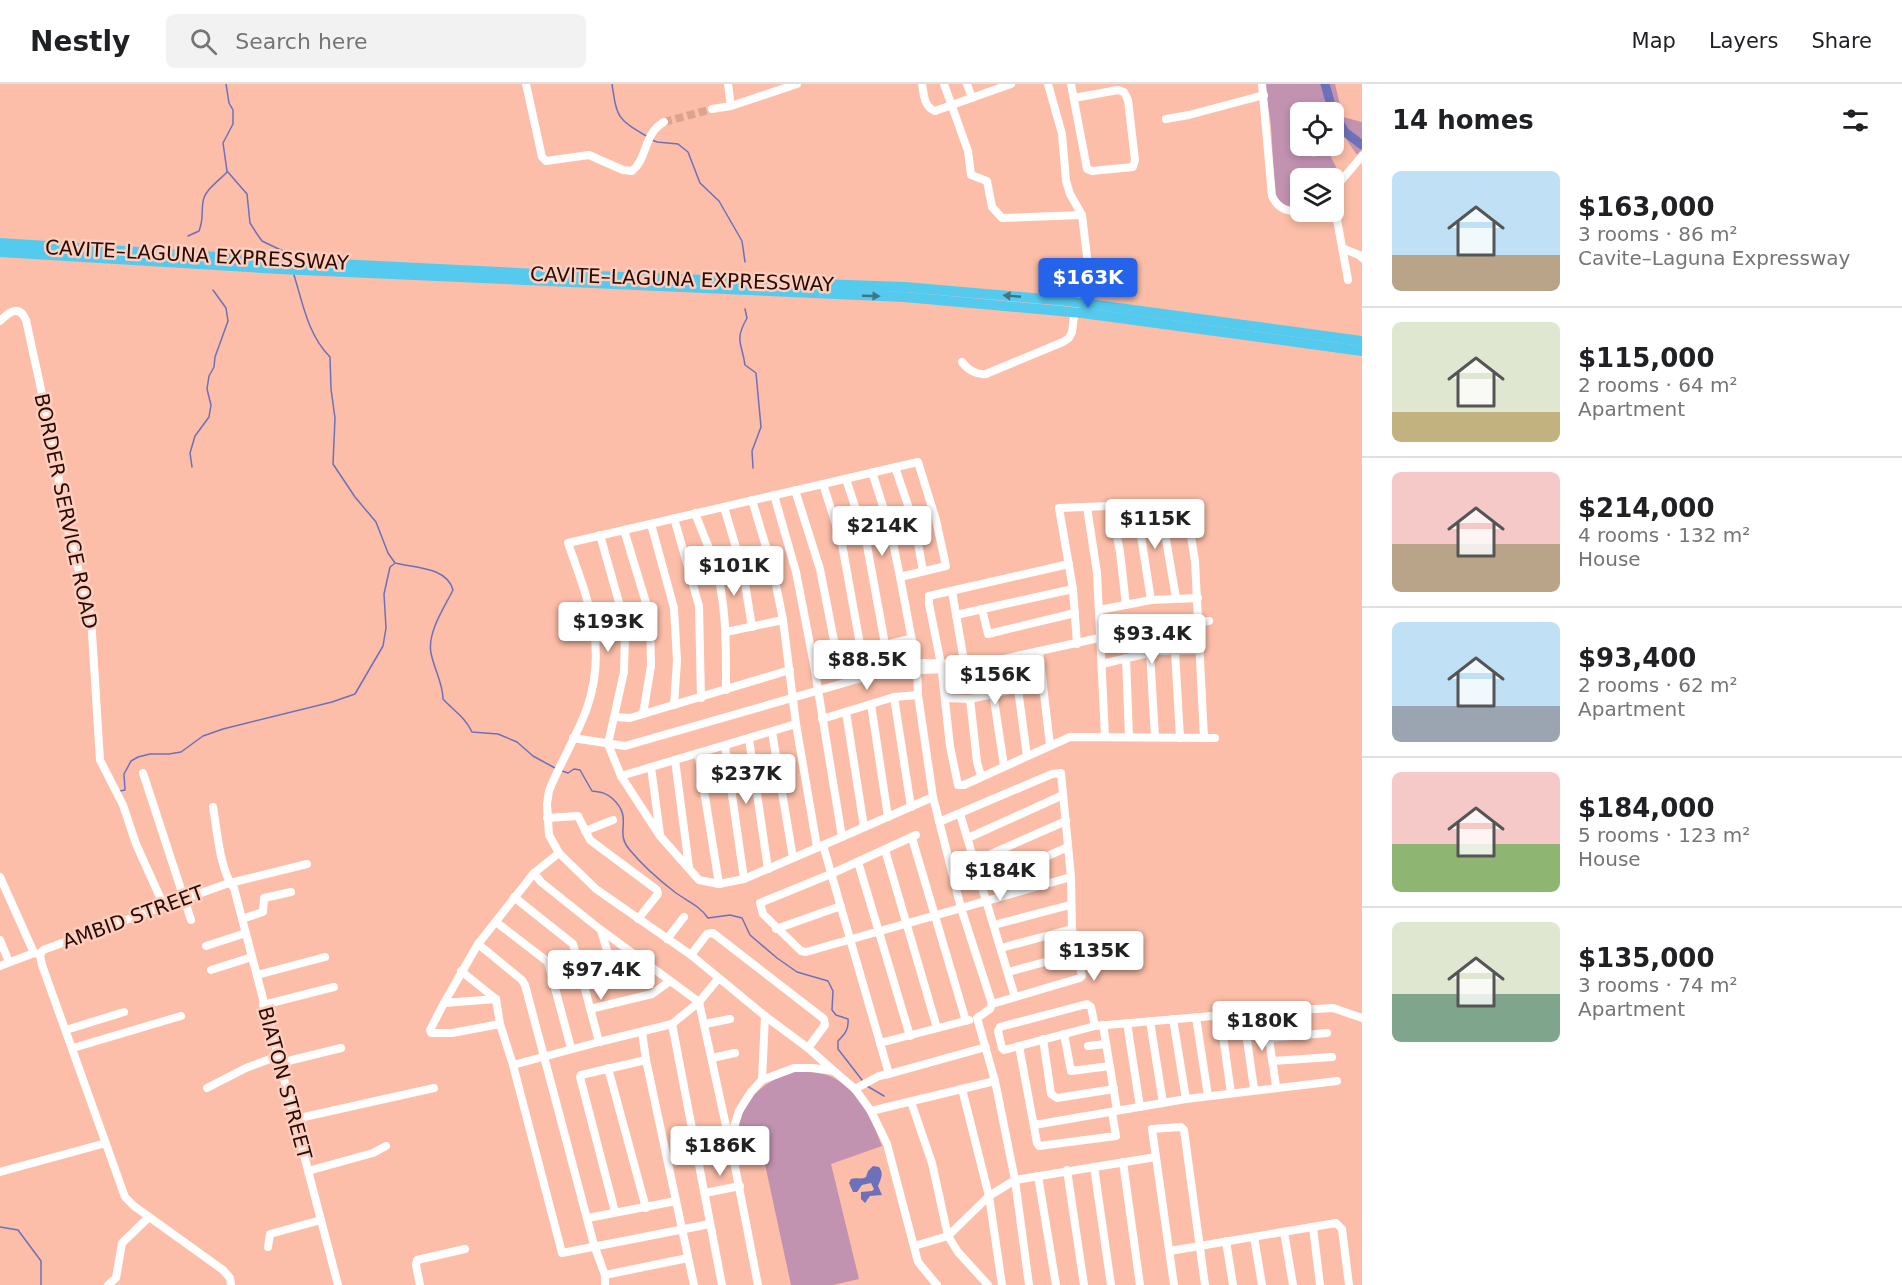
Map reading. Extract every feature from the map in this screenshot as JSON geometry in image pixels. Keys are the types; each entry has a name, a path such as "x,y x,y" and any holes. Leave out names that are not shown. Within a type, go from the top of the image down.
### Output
{"highway":[{"name":"CAVITE–LAGUNA EXPRESSWAY","path":"0,243 278,265"},
{"name":"CAVITE–LAGUNA EXPRESSWAY","path":"0,252 916,298 1082,313 1362,351"},
{"name":"CAVITE–LAGUNA EXPRESSWAY","path":"540,278 904,286 1067,301 1362,342"}],"street":[{"path":"526,84 543,159 546,161 589,154 623,170 632,171 638,165 646,142 664,122"},
{"path":"728,84 731,105"},
{"path":"712,109 797,84"},
{"path":"922,84 926,103 931,110 938,111 1011,84"},
{"path":"944,84 968,151 971,175 987,181 992,207 1002,218 1082,215"},
{"path":"968,84 972,98"},
{"path":"962,362 977,373 986,374 1063,342 1071,335 1078,288 1086,275 1088,265 1082,215 1070,194 1066,181 1062,134 1048,84"},
{"path":"1071,84 1088,170 1132,167 1135,160 1128,100 1124,92 1118,90 1074,98"},
{"path":"1262,84 1272,196 1279,207 1290,211"},
{"path":"1166,119 1189,116 1264,95"},
{"path":"1344,178 1360,160"},
{"path":"1337,222 1348,280"},
{"path":"1342,248 1362,258"},
{"name":"BORDER SERVICE ROAD","path":"0,321 9,312 15,310 21,312 26,320 58,468 59,487 68,530 91,617 100,760 123,805 136,844 164,906"},
{"path":"900,577 946,566 936,520 918,462 568,543 592,612 597,639 592,690 586,709 549,791 547,818 549,835 559,853 596,890 691,955 834,1071 859,1087 887,1144 918,1262 937,1285"},
{"path":"895,467 915,526 923,571"},
{"path":"872,472 890,528 900,577 917,668 918,695 933,797 961,908 992,1005"},
{"path":"846,478 866,540 885,644"},
{"path":"823,484 842,544 861,650"},
{"path":"795,490 820,569 837,656"},
{"path":"774,495 796,572 814,665 842,837"},
{"path":"752,500 773,570 783,620 796,724 820,846 841,906 889,1074"},
{"path":"1136,504 1151,600"},
{"path":"1077,644 1073,589 1059,508 1136,504 1186,505 1198,598 1204,738"},
{"path":"1160,504 1176,598"},
{"path":"1111,506 1120,552 1126,605"},
{"path":"724,507 744,571 752,627"},
{"path":"1087,507 1100,610 1105,736"},
{"path":"695,513 714,563 726,632 726,690"},
{"path":"674,518 699,606 701,698"},
{"path":"651,524 674,608 677,661 674,705"},
{"path":"624,530 650,616 651,666 643,714"},
{"path":"600,536 622,613 625,634 624,672 608,744 621,776 660,836 702,881 719,884 744,879 933,797"},
{"path":"1069,564 929,596 941,667 950,746 958,785 964,785 1070,737 1215,738"},
{"path":"956,615 1073,589"},
{"path":"952,591 965,667"},
{"path":"1100,610 1151,600 1198,598"},
{"path":"982,609 988,634 1075,613"},
{"path":"726,632 783,620"},
{"path":"573,738 625,746 886,671 965,667 1154,626 1199,624 1209,621"},
{"path":"597,639 625,634"},
{"path":"814,665 837,656 910,639"},
{"path":"1102,664 1150,653 1200,650"},
{"path":"1039,651 1050,745"},
{"path":"1175,651 1180,738"},
{"path":"1150,653 1155,737"},
{"path":"1126,658 1129,737"},
{"path":"615,717 630,718 790,670"},
{"path":"945,698 970,699 1042,683"},
{"path":"1018,689 1027,756"},
{"path":"993,693 1004,766"},
{"path":"822,719 894,697 918,695"},
{"path":"894,697 911,807"},
{"path":"970,699 977,762 981,776"},
{"path":"871,704 888,817"},
{"path":"846,712 864,827"},
{"path":"621,776 796,724"},
{"path":"772,732 793,858"},
{"path":"749,739 768,869"},
{"path":"725,746 744,879"},
{"path":"698,753 719,884"},
{"path":"675,760 690,867"},
{"path":"651,767 660,836"},
{"path":"143,772 191,920"},
{"path":"880,1043 977,1018 992,1005 1080,978 1083,972 1072,929 1071,877 1061,773 1052,774 939,822"},
{"path":"968,838 1063,795"},
{"name":"BIATON STREET","path":"213,807 229,883 234,888 338,1285"},
{"path":"960,814 1015,997"},
{"path":"547,818 578,816 590,840 657,890 658,894 638,919"},
{"path":"585,831 613,820"},
{"path":"975,861 1066,820"},
{"path":"966,1021 935,915 914,836 760,903 763,915 776,929 801,951 806,952 879,930 906,923 935,915 961,908 987,902 1071,877"},
{"path":"982,885 1068,847"},
{"path":"885,850 937,1028"},
{"path":"500,1024 452,1033 431,1033 430,1030 478,944 534,873 559,853"},
{"path":"858,862 910,1036"},
{"name":"AMBID STREET","path":"0,966 185,897 229,883 308,864"},
{"path":"534,873 601,930 699,1002 740,1186 758,1285"},
{"path":"0,877 37,954 125,1197 223,1270 230,1278 231,1285"},
{"path":"242,919 263,912 264,898 291,892"},
{"path":"514,897 573,944 599,1042"},
{"path":"994,925 1070,905"},
{"path":"776,929 841,906"},
{"path":"667,939 684,917"},
{"path":"496,922 548,962 571,1048"},
{"path":"1001,948 1072,929"},
{"path":"601,930 614,974 636,969 645,963"},
{"path":"206,946 246,933"},
{"path":"691,955 707,934 713,933 824,1018 825,1024 808,1048"},
{"path":"0,940 9,962"},
{"path":"478,944 525,985 594,1245 605,1275 605,1285"},
{"path":"1008,972 1078,953"},
{"path":"211,970 252,957"},
{"path":"257,975 325,957"},
{"path":"461,971 496,999 500,1024 513,1065 561,1251 563,1253 594,1245 710,1224"},
{"path":"513,1065 571,1048 672,1024 699,1002 718,979"},
{"path":"590,1009 652,994 670,981"},
{"path":"263,1005 334,987"},
{"path":"444,1003 496,999"},
{"path":"1019,1046 1039,1146 1116,1136 1114,1089 1106,1044 1099,1025 1091,1007 1087,1004 998,1029 1004,1050 1043,1039 1099,1025 1236,1014 1238,1017 1265,1012 1333,1008 1362,1018"},
{"path":"1236,1014 1236,1009 1240,1005 1246,1006 1254,1089"},
{"path":"66,1030 124,1012"},
{"path":"1265,1012 1276,1086"},
{"path":"72,1048 181,1016"},
{"path":"762,1080 765,1016"},
{"path":"1220,1016 1232,1093"},
{"path":"1196,1017 1208,1096"},
{"path":"977,1018 995,1081 1015,1180 1029,1285"},
{"path":"705,1024 730,1019"},
{"path":"1173,1019 1186,1099"},
{"path":"1150,1021 1163,1103"},
{"path":"1127,1023 1140,1107"},
{"path":"672,1024 722,1285"},
{"path":"642,1032 694,1285"},
{"path":"1269,1038 1327,1033"},
{"path":"1064,1034 1071,1071 1110,1066"},
{"path":"1043,1039 1053,1096 1057,1098 1114,1089"},
{"path":"1088,1046 1106,1044"},
{"path":"859,1087 879,1076 986,1047"},
{"path":"207,1088 246,1068 341,1048"},
{"path":"712,1058 735,1053"},
{"path":"1273,1061 1332,1057"},
{"path":"615,1212 580,1077 646,1060"},
{"path":"608,1068 646,1208"},
{"path":"733,1156 734,1130 739,1111 762,1080 794,1068 834,1071"},
{"path":"872,1111 995,1081"},
{"path":"1034,1125 1254,1089 1337,1081"},
{"path":"295,1119 434,1088"},
{"path":"962,1089 989,1196 1002,1285"},
{"path":"911,1102 932,1163 948,1236 958,1252 988,1285"},
{"path":"1174,1285 1152,1129 1181,1127 1183,1128 1205,1285"},
{"path":"0,1172 106,1143"},
{"path":"308,1171 373,1153 386,1146"},
{"path":"914,1246 948,1236 989,1196 1015,1180 1156,1157"},
{"path":"1123,1162 1140,1285"},
{"path":"1094,1167 1111,1285"},
{"path":"1067,1170 1084,1285"},
{"path":"1038,1176 1056,1285"},
{"path":"705,1193 740,1186"},
{"path":"588,1218 676,1201"},
{"path":"108,1285 116,1278 122,1243 149,1217"},
{"path":"268,1247 270,1234 321,1220"},
{"path":"1170,1251 1336,1223 1340,1226 1349,1285"},
{"path":"1313,1227 1320,1285"},
{"path":"1284,1232 1293,1285"},
{"path":"1254,1237 1262,1285"},
{"path":"1226,1241 1233,1285"},
{"path":"420,1285 417,1260 465,1249"},
{"path":"605,1275 688,1258"}],"shaded area":[{"path":"1265,84 1335,84 1339,102 1290,102 1290,156 1330,156 1336,168 1290,168 1290,205 1279,200 1275,194 1271,125"},
{"path":"1344,117 1362,122 1362,149 1357,155 1344,136"},
{"path":"794,1071 828,1075 850,1089 869,1117 882,1146 831,1164 859,1279 833,1285 791,1285 763,1155 758,1148 738,1153 740,1123 750,1101 768,1084"}],"water":[{"path":"873,1166 879,1167 881,1172 882,1176 878,1186 882,1195 870,1196 865,1203 861,1199 861,1192 872,1191 874,1189 871,1183 862,1185 857,1192 853,1192 849,1183 851,1179 866,1177"}],"waterway":[{"path":"226,84 229,103 233,110 233,124 223,143 227,171 247,194 250,223 257,234 262,241 285,252 287,257"},
{"path":"612,84 615,104 620,116 630,126 648,137"},
{"path":"1325,84 1330,102"},
{"path":"1344,130 1362,145"},
{"path":"652,140 678,144 688,152 700,183 719,201 742,241 745,262"},
{"path":"188,236 199,231 204,198 227,172"},
{"path":"294,275 311,329 330,357 335,418 333,464 355,497 376,522 388,553 395,563 437,573 450,582 453,590 437,621 430,645 432,659 442,687 443,699 463,718 472,732 498,734 517,742 533,756 555,768"},
{"path":"192,467 190,453 195,436 209,417 211,405 207,389 209,376 228,321 226,308 213,290"},
{"path":"745,309 747,318 741,332 740,342 745,365 756,373 761,427 752,451 753,468"},
{"path":"120,791 125,790 124,774 131,761 138,757 181,752 203,736 223,729 332,702 355,694 383,646 386,628 384,594 390,567 394,564"},
{"path":"562,771 568,773 574,769 580,770 592,791 604,793 613,799 622,813 623,836 629,849 639,861 680,896 697,907 708,918 730,915 742,918 750,935 777,958 797,972 828,981 833,991 832,1010 836,1015 848,1019 846,1031 838,1041 838,1049 862,1080"},
{"path":"867,1086 884,1096"},
{"path":"0,1227 18,1230 41,1261 41,1285"}],"tunnel":[{"path":"664,122 712,109"}]}
